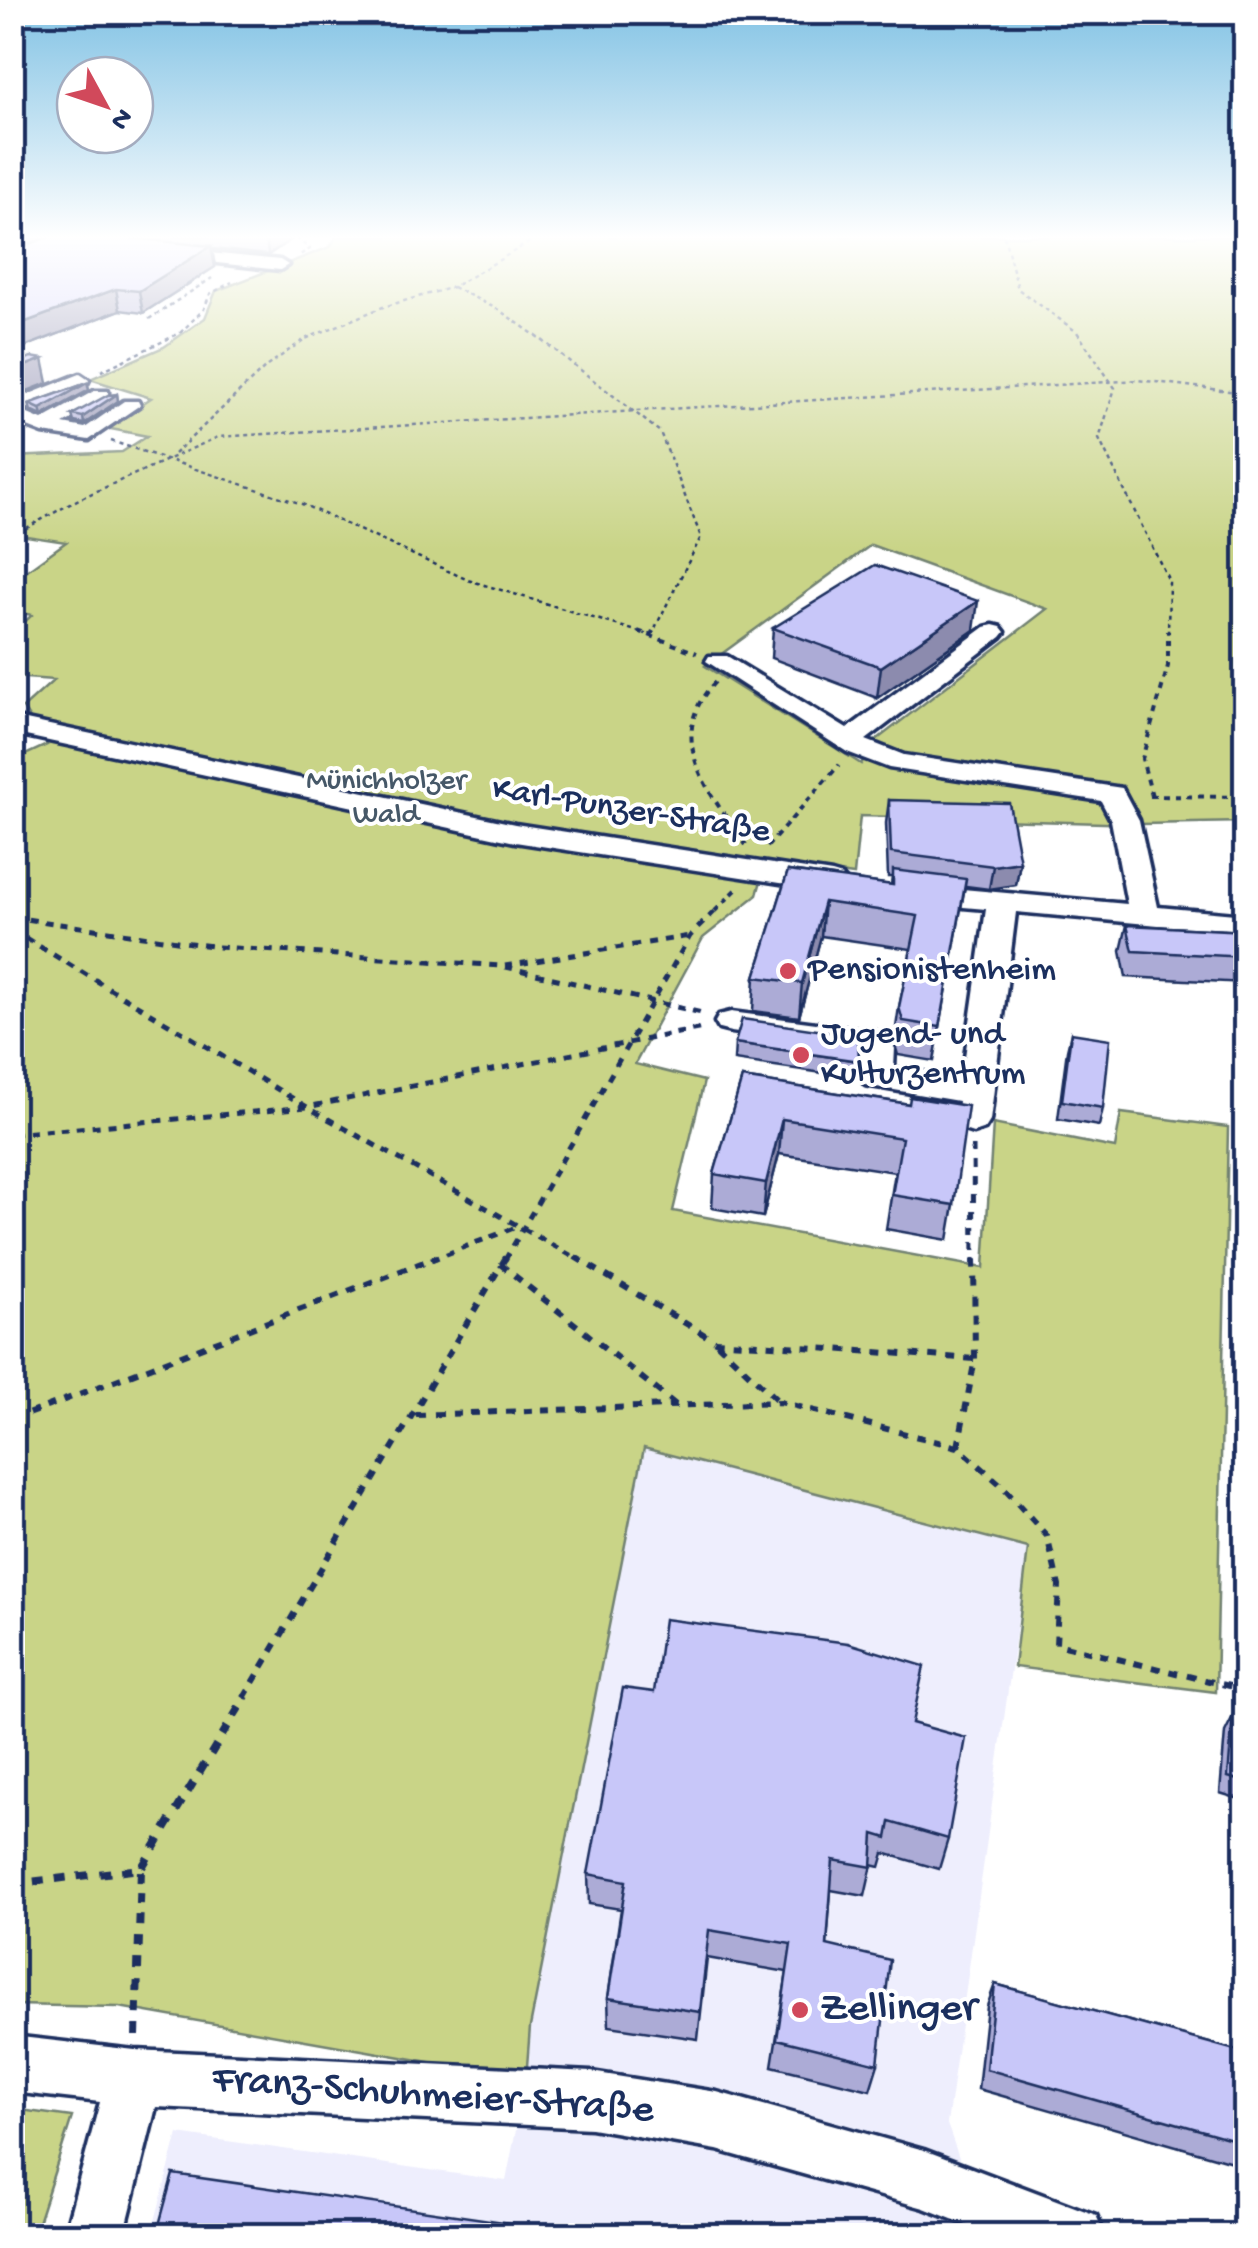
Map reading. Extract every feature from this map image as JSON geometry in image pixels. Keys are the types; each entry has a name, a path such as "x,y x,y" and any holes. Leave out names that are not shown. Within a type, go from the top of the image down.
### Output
{"street":[{"path":"12,411 80,380"},
{"path":"43,427 100,396"},
{"path":"12,411 43,427 89,434 131,406"},
{"path":"852,744 993,632"},
{"path":"727,667 852,744 899,762 1112,794 1125,820 1146,917"},
{"name":"Karl-Punzer-Straße","path":"12,725 515,834 755,865 854,885"},
{"path":"893,890 1002,905 1246,924"},
{"path":"731,1022 870,1041 878,1048 878,1078 975,1106 1002,905"},
{"name":"Franz-Schuhmeier-Straße","path":"12,2064 135,2078 591,2100 717,2121 924,2179 1074,2236"},
{"path":"94,2236 135,2078"}],"path":[{"path":"80,380 166,341"},
{"path":"169,459 267,366 302,341"},
{"path":"542,341 660,432 700,537 651,635"},
{"path":"1083,341 1115,388 1099,439 1168,581 1168,666 1142,759 1152,796"},
{"path":"12,536 79,499 218,437 1138,380 1246,393"},
{"path":"89,434 302,504 468,580 651,635 727,667 694,704 687,738 708,790 755,865"},
{"path":"135,2078 141,1869 416,1415 521,1225 690,936 755,865 852,744"},
{"path":"1112,794 1246,797"},
{"path":"12,917 218,947 502,966 656,999 731,1022"},
{"path":"12,930 307,1107 521,1225 715,1341 780,1402"},
{"path":"502,966 690,936"},
{"path":"12,1134 307,1107 731,1022"},
{"path":"958,1447 975,1359 975,1106"},
{"path":"12,1420 521,1225"},
{"path":"500,1264 678,1406"},
{"path":"715,1341 975,1359"},
{"path":"416,1415 780,1402 958,1447 1048,1536 1058,1586 1056,1644 1246,1690"},
{"path":"12,1884 141,1869"}],"shaded area":[{"name":"Zellinger","path":"643,1448 1028,1548 947,2124 986,2233 990,2235 151,2236 178,2134 506,2181 526,2079 530,2027"}],"green space":[{"name":"Münichholzer Wald","path":"173,341 1245,341 1245,822 1140,824 860,816 854,875 766,863 757,895 703,938 635,1064 704,1081 673,1211 984,1268 993,1124 1115,1148 1121,1113 1228,1127 1216,1692 1014,1667 1028,1548 644,1448 530,2027 526,2079 119,2007 13,2005 12,761 47,745 23,708 54,680 13,677 13,633 32,615 13,611 12,581 66,542 13,534 13,457 122,452 147,436 106,428 151,398 90,379","holes":["871,545 1047,609 875,741 861,764 705,666"]},
{"path":"13,2109 72,2117 34,2235 13,2235"}],"building":[{"path":"31,357 43,359 12,371 12,365"},
{"path":"87,383 40,409 29,404"},
{"path":"117,394 83,417 72,415 108,395"},
{"path":"875,565 978,601 881,667 773,628"},
{"path":"889,800 1009,803 1020,862 993,866 891,853"},
{"path":"893,870 966,879 940,1027 903,1021 899,1007 918,916 824,902 802,983 755,977 788,871 893,885"},
{"path":"1127,925 1246,931 1246,957 1133,951"},
{"path":"742,1019 858,1036 859,1061 735,1043"},
{"path":"1071,1033 1110,1039 1103,1108 1062,1101"},
{"path":"742,1078 909,1104 910,1097 968,1106 954,1205 892,1195 902,1138 782,1119 766,1183 714,1174"},
{"path":"664,1619 848,1643 924,1666 912,1723 966,1738 948,1839 890,1822 887,1838 874,1834 872,1867 833,1860 827,1945 890,1960 878,2064 777,2039 791,1944 709,1930 700,2012 608,1998 626,1881 588,1874 623,1688 654,1692"},
{"path":"1233,1716 1246,1719 1246,1782 1228,1777"},
{"path":"995,1984 1246,2053 1246,2143 986,2069"},
{"path":"173,2174 580,2233 580,2236 156,2236"}],"place":[{"name":"Pensionistenheim","path":"788,971"},
{"name":"Jugend- und Kulturzentrum","path":"801,1055"},
{"name":"Zellinger","path":"800,2010"}]}
